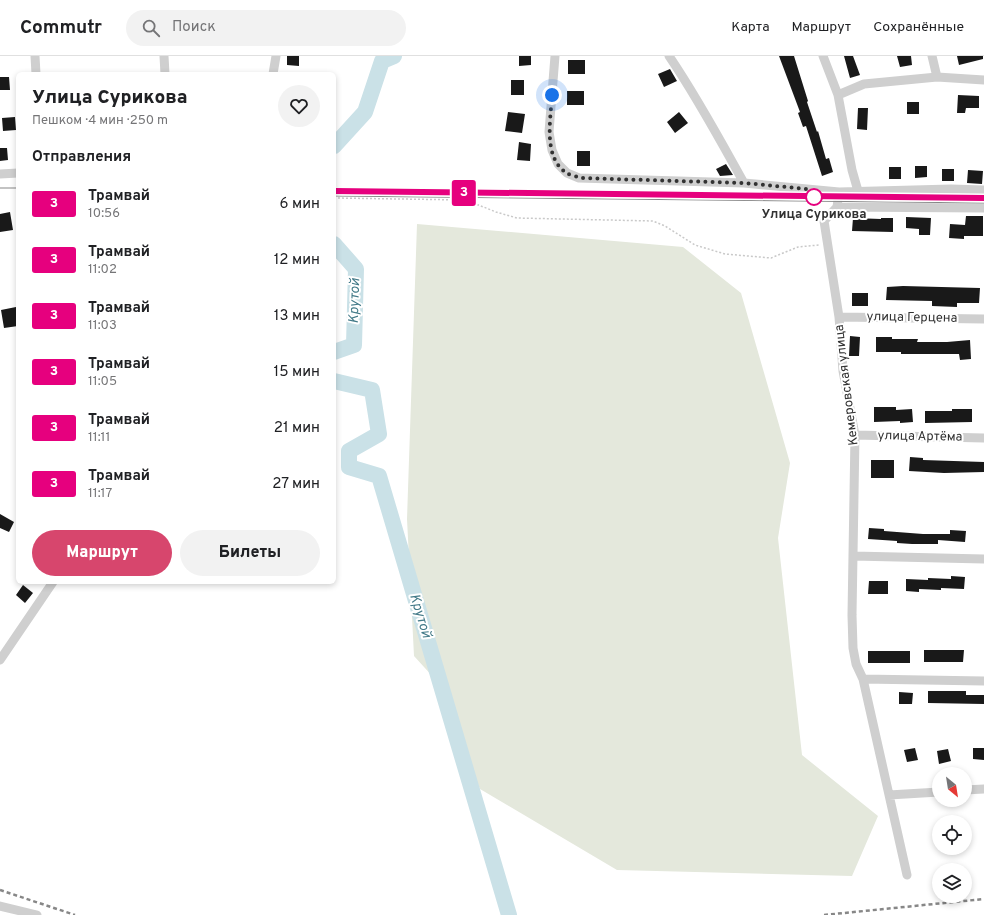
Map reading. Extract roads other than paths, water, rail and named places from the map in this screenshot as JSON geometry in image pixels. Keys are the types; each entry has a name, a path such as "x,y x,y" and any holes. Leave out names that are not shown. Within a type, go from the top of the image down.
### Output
{"street":[{"path":"35,56 36,72"},
{"path":"164,56 165,72"},
{"path":"273,72 276,56"},
{"path":"555,56 549,132 552,150 558,164 567,173 580,178 744,183 839,192 951,189 984,190"},
{"path":"669,56 711,122 744,183"},
{"path":"823,56 838,95 852,170 858,191"},
{"path":"932,56 937,77"},
{"path":"838,95 864,84 937,77 984,80"},
{"path":"0,174 16,173"},
{"path":"839,192 837,207 984,208"},
{"name":"Кемеровская улица","path":"837,207 824,221 839,317 843,371 855,435 853,648 856,664 863,679 907,875"},
{"name":"улица Герцена","path":"839,317 984,319"},
{"name":"улица Артёма","path":"855,435 984,438"},
{"path":"853,556 984,558"},
{"path":"0,660 52,584"},
{"path":"863,679 984,681"},
{"path":"972,790 984,789"},
{"path":"889,795 932,792"},
{"path":"0,906 37,915"}],"waterway":[{"name":"Крутой","path":"336,144 365,112 382,61 394,56"},
{"name":"Крутой","path":"336,246 356,269 354,345 336,351"},
{"name":"Крутой","path":"336,381 372,390 379,434 349,451 349,467 379,476 509,915"}],"tram line":[{"path":"0,188 16,188"},
{"name":"3","path":"336,191 984,198"},
{"path":"336,196 984,203"}],"railway":[{"path":"0,890 75,915"},
{"path":"824,915 984,899"}],"place":[{"name":"Улица Сурикова","path":"814,197"}]}
